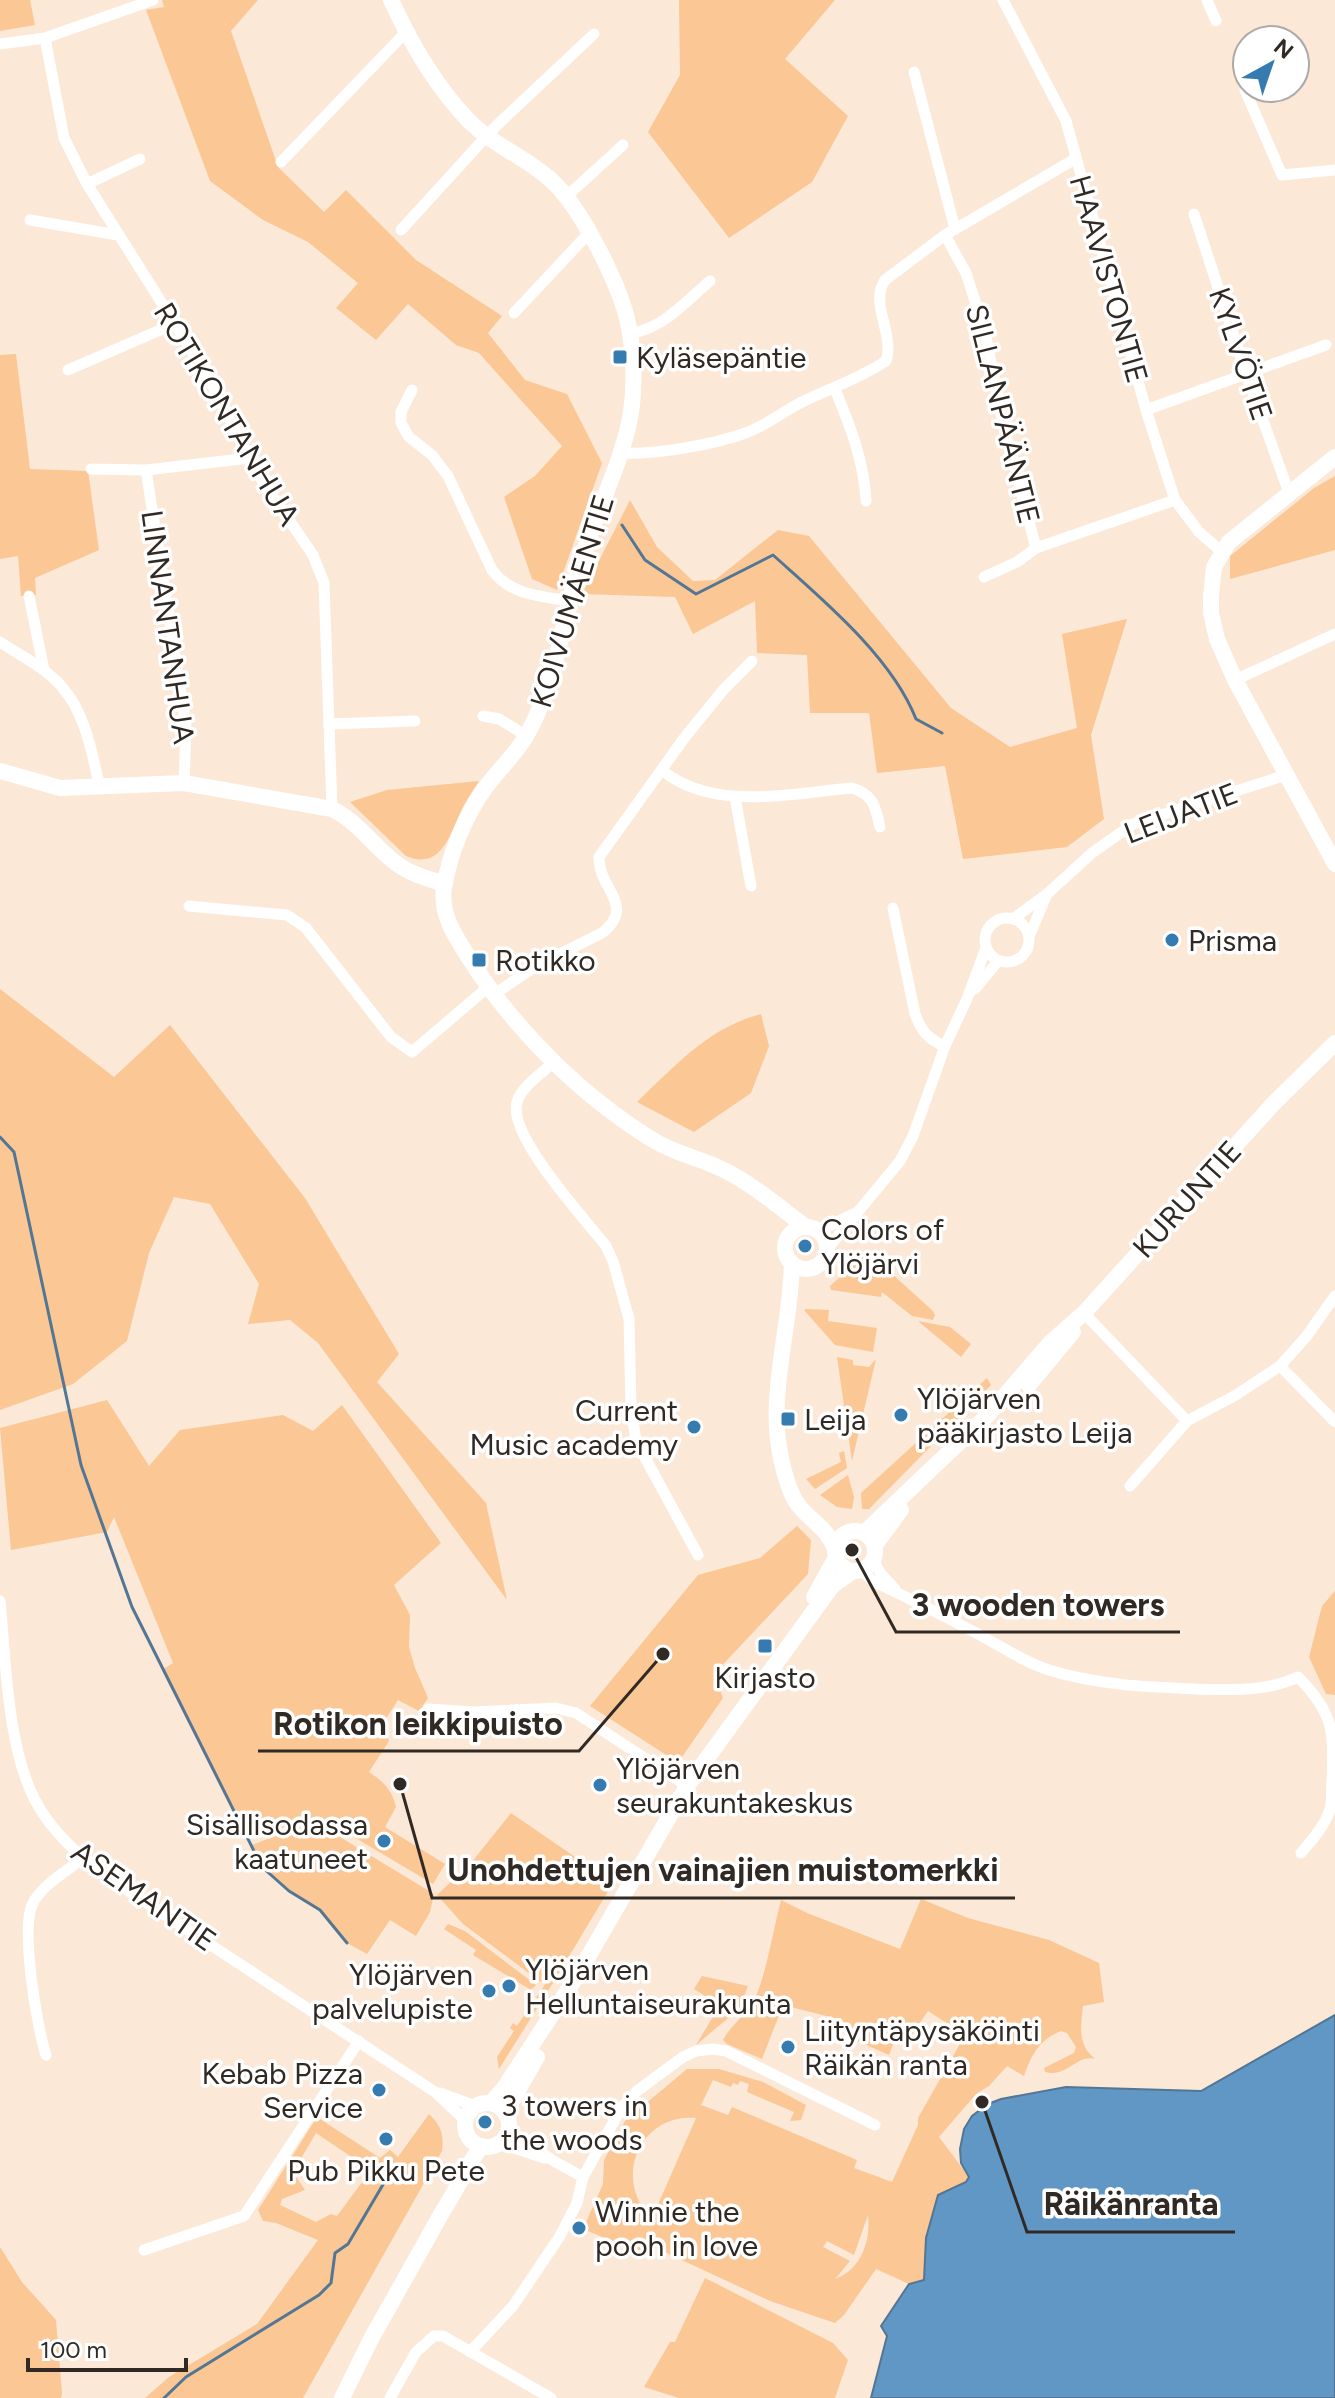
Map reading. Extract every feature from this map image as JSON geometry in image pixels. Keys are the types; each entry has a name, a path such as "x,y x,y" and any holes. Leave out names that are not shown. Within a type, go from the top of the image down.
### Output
{"street":[{"path":"0,44 45,38 153,0"},
{"name":"KOIVUMÄENTIE","path":"391,0 444,93 486,137 535,167 567,196 613,278 630,333 632,399 628,428 568,601 546,692 527,736 484,790 467,817 445,884 446,918 490,992 509,1016 554,1062 596,1098 657,1143 720,1168 748,1183 812,1229"},
{"name":"HAAVISTONTIE","path":"1003,0 1066,121 1146,410 1175,500 1199,532 1222,552"},
{"path":"1207,0 1216,21"},
{"path":"281,162 407,31"},
{"path":"401,230 486,137 594,34"},
{"name":"ROTIKONTANHUA","path":"45,38 64,138 87,184 214,387 250,458 308,545 324,583 332,809"},
{"name":"SILLANPÄÄNTIE","path":"914,72 950,232 985,332 1001,414 1036,548 1175,500"},
{"path":"1251,104 1282,175 1335,170"},
{"path":"567,196 623,145"},
{"path":"87,184 140,159"},
{"path":"619,453 647,453 750,432 803,401 835,389 886,361 889,346 879,298 880,287 895,272 950,232 1075,159"},
{"name":"KYLVÖTIE","path":"1194,214 1289,493"},
{"path":"30,220 118,235"},
{"path":"514,313 588,234"},
{"path":"630,333 643,332 660,324 710,281"},
{"path":"68,370 174,324"},
{"path":"1146,410 1326,345"},
{"path":"835,389 857,445 865,476 866,501"},
{"path":"412,390 401,412 401,423 409,437 432,455 448,476 500,581 527,593 568,601"},
{"path":"1335,457 1258,517 1222,552 1214,567 1211,613 1217,639 1235,680 1286,775 1328,837 1335,864"},
{"path":"91,469 146,470 250,458"},
{"name":"LINNANTANHUA","path":"146,470 186,726 184,783"},
{"path":"984,577 1017,562 1036,548"},
{"path":"29,596 44,670"},
{"path":"1235,680 1335,634"},
{"path":"0,642 44,670 62,687 75,708 89,742 100,788"},
{"path":"189,906 287,915 298,921 391,1037 412,1052 490,992 612,925 618,916 617,905 599,866 599,857 685,737 724,689 752,661"},
{"path":"483,716 499,719 527,736"},
{"path":"329,724 415,721"},
{"path":"0,771 60,788 184,783 332,809 352,821 393,861 409,871 445,884"},
{"path":"663,771 676,782 735,797 852,788 874,800 880,827"},
{"name":"LEIJATIE","path":"828,1248 900,1161 913,1136 945,1046 967,999 986,948 984,939 993,922 1001,918 1013,919 1047,894 1092,853 1133,824 1286,775"},
{"path":"735,797 751,886"},
{"name":"LEIJATIE","path":"967,999 998,961 1017,960 1026,949 1047,894"},
{"path":"893,908 915,1014 927,1036 945,1046"},
{"path":"1013,919 1025,928 1029,937"},
{"path":"986,948 998,961"},
{"name":"KURUNTIE","path":"342,2398 371,2339 444,2209 458,2190 504,2088 577,1976 687,1786 783,1650 811,1618 832,1586 1051,1342 1084,1313 1291,1085 1335,1029"},
{"name":"KURUNTIE","path":"1291,1085 1335,1043"},
{"path":"554,1062 525,1088 518,1099 517,1120 534,1154 596,1233 613,1261 629,1319 631,1407 636,1441 698,1555"},
{"name":"KOIVUMÄENTIE","path":"775,1204 789,1235"},
{"name":"LEIJATIE","path":"812,1229 857,1212"},
{"path":"812,1229 827,1242 828,1248 824,1260 800,1266 785,1246 789,1235 812,1229"},
{"path":"800,1266 778,1363 778,1450 797,1504 826,1529 842,1567 863,1552"},
{"path":"1130,1486 1187,1421 1236,1395 1280,1366 1306,1337 1335,1296"},
{"path":"1084,1313 1187,1421"},
{"path":"1280,1366 1335,1422"},
{"path":"787,1481 812,1508 863,1552 874,1582 1046,1670 1126,1686 1252,1689 1279,1686 1298,1677 1311,1690 1325,1713 1333,1736 1330,1810 1319,1831 1301,1853"},
{"name":"KURUNTIE","path":"783,1650 835,1553 839,1538 863,1552"},
{"name":"ASEMANTIE","path":"0,1601 7,1687 25,1776 35,1801 51,1825 83,1858 435,2092 487,2125 583,2177"},
{"path":"428,1709 474,1712 556,1708 576,1713 687,1786"},
{"path":"46,2055 41,2039 28,1915 44,1888 83,1858"},
{"path":"144,2250 244,2216 359,2041"},
{"path":"470,2352 513,2306 560,2236 577,2203 583,2177 622,2107 637,2091 683,2057 696,2051 726,2051 875,2125"},
{"path":"390,2398 416,2352 434,2336 443,2336 551,2398"},
{"name":"KURUNTIE","path":"333,2398 371,2339"}],"shaded area":[{"path":"0,0 30,0 35,25 0,31"},
{"path":"162,0 258,0 231,31 278,167 324,212 346,190 416,260 502,316 488,333 525,380 567,394 602,463 557,590 532,579 504,497 535,476 562,446 479,353 456,345 408,304 376,340 336,308 358,283 308,242 263,220 210,181 146,10 164,7"},
{"path":"679,0 835,0 785,59 848,116 812,182 729,238 648,132 680,75"},
{"path":"16,354 30,469 88,471 99,550 35,578 36,595 21,596 18,556 0,559 0,355"},
{"path":"1335,476 1335,550 1230,579 1230,556 1314,488"},
{"path":"630,500 657,547 693,581 715,580 778,530 809,536 951,708 1010,747 1077,728 1062,634 1127,619 1091,735 1104,819 1067,847 963,859 945,766 877,773 869,713 810,713 807,655 757,653 755,601 693,634 675,597 582,594"},
{"path":"479,781 444,845 429,858 406,856 350,802 387,790"},
{"path":"0,989 114,1077 170,1025 305,1198 399,1354 377,1382 486,1503 507,1600 318,1343 290,1320 248,1324 259,1284 210,1204 174,1197 149,1253 127,1341 73,1384 0,1410"},
{"path":"761,1014 769,1046 751,1093 694,1132 637,1102 708,1039 742,1020"},
{"path":"871,1255 933,1311 933,1320 912,1316 882,1292 881,1297 831,1290 830,1286 864,1256"},
{"path":"806,1309 829,1310 828,1321 877,1328 873,1352 835,1345"},
{"path":"918,1321 950,1327 971,1344 961,1357"},
{"path":"837,1357 853,1360 853,1365 869,1367 876,1359 852,1461"},
{"path":"987,1378 991,1385 869,1509 862,1509 861,1493"},
{"path":"107,1400 149,1466 180,1430 283,1415 313,1431 342,1405 441,1543 394,1585 410,1615 409,1647 428,1698 419,1711 398,1700 382,1725 389,1741 369,1772 387,1787 396,1807 385,1827 445,1864 433,1884 322,1818 246,1836 162,1670 173,1663 114,1517 107,1532 11,1550 0,1428"},
{"path":"844,1451 847,1468 815,1489 806,1479 841,1462 839,1453"},
{"path":"848,1475 854,1497 852,1509 837,1507 820,1495"},
{"path":"797,1526 811,1540 808,1574 714,1674 723,1698 682,1757 668,1756 590,1706 698,1575 760,1558"},
{"path":"1335,1591 1335,1695 1326,1694 1309,1657 1322,1606"},
{"path":"511,1813 613,1883 559,1973 541,1982 463,1924 437,1895 471,1863"},
{"path":"316,1827 330,1831 434,1894 430,1912 416,1936 390,1920 367,1954 347,1943 320,1910 289,1891 262,1867 252,1845 291,1830"},
{"path":"921,1899 968,1918 1049,1940 1099,1963 1104,2002 1083,2006 1083,2041 1095,2059 1082,2060 1060,2072 1045,2072 1044,2068 1074,2053 1076,2047 1067,2033 1061,2031 1053,2035 1037,2049 1024,2076 1007,2066 989,2086 976,2094 939,2137 969,2177 926,2238 924,2281 909,2284 876,2269 835,2323 770,2301 656,2248 651,2257 583,2229 603,2184 604,2160 625,2121 687,2069 719,2069 763,2082 806,2105 801,2120 790,2121 794,2112 747,2092 749,2084 740,2081 731,2087 713,2080 701,2105 728,2115 732,2107 857,2160 854,2168 892,2182 918,2125 918,2118 965,2035 928,2011 908,2040 894,2042 889,2055 846,2036 842,2020 783,2005 762,2059 723,2040 757,1994 781,1900 900,1949","holes":["696,2118 652,2218 651,2218 639,2202 634,2185 633,2167 638,2151 647,2137 660,2126 676,2119","868,2215 868,2235 858,2262 835,2279 850,2261 823,2247 827,2241 854,2255"]},
{"path":"448,1924 465,1931 536,1985 531,1990 473,1955 476,1950 444,1929"},
{"path":"702,1976 748,1986 739,2009 696,2045 720,2005 694,1989"},
{"path":"552,1978 554,1981 499,2069 497,2057 514,2031 510,2028 513,2023 517,2026"},
{"path":"429,2114 441,2130 442,2151 303,2398 145,2398 169,2377 257,2324 318,2240 263,2221 258,2210 317,2117 380,2158 390,2150 398,2157","holes":["316,2133 371,2170 337,2216 331,2214 316,2222 280,2205 282,2199 305,2190 293,2172"]},
{"path":"0,2247 22,2282 56,2320 61,2398 0,2398"},
{"path":"705,2278 833,2343 848,2360 835,2398 679,2398 644,2387 670,2342 675,2342"}],"water":[{"path":"1335,2015 1335,2398 871,2398 887,2336 881,2326 909,2284 924,2280 926,2238 938,2195 966,2182 969,2177 961,2163 960,2149 964,2129 972,2116 1001,2099 1066,2087 1201,2091"}],"waterway":[{"path":"622,525 645,560 696,594 773,555 873,651 905,696 916,719 942,733"},
{"path":"0,1137 14,1152 81,1465 132,1607 262,1867 289,1891 320,1910 347,1943"},
{"path":"164,2398 186,2377 319,2295 331,2283 335,2253 348,2244 391,2171"}],"place":[{"name":"Kyläsepäntie","path":"620,357"},
{"name":"Prisma","path":"1172,940"},
{"name":"Rotikko","path":"479,960"},
{"name":"Colors of Ylöjärvi","path":"805,1246"},
{"name":"Ylöjärven pääkirjasto Leija","path":"901,1415"},
{"name":"Leija","path":"788,1419"},
{"name":"Current Music academy","path":"694,1427"},
{"name":"3 wooden towers","path":"852,1550"},
{"name":"Kirjasto","path":"765,1646"},
{"name":"Rotikon leikkipuisto","path":"663,1654"},
{"name":"Unohdettujen vainajien muistomerkki","path":"400,1784"},
{"name":"Ylöjärven seurakuntakeskus","path":"600,1785"},
{"name":"Sisällisodassa kaatuneet","path":"384,1841"},
{"name":"Ylöjärven Helluntaiseurakunta","path":"509,1986"},
{"name":"Ylöjärven palvelupiste","path":"489,1991"},
{"name":"Liityntäpysäköinti Räikän ranta","path":"788,2047"},
{"name":"Kebab Pizza Service","path":"379,2090"},
{"name":"Räikänranta","path":"982,2102"},
{"name":"3 towers in the woods","path":"485,2122"},
{"name":"Pub Pikku Pete","path":"386,2139"},
{"name":"Winnie the pooh in love","path":"579,2228"}]}
